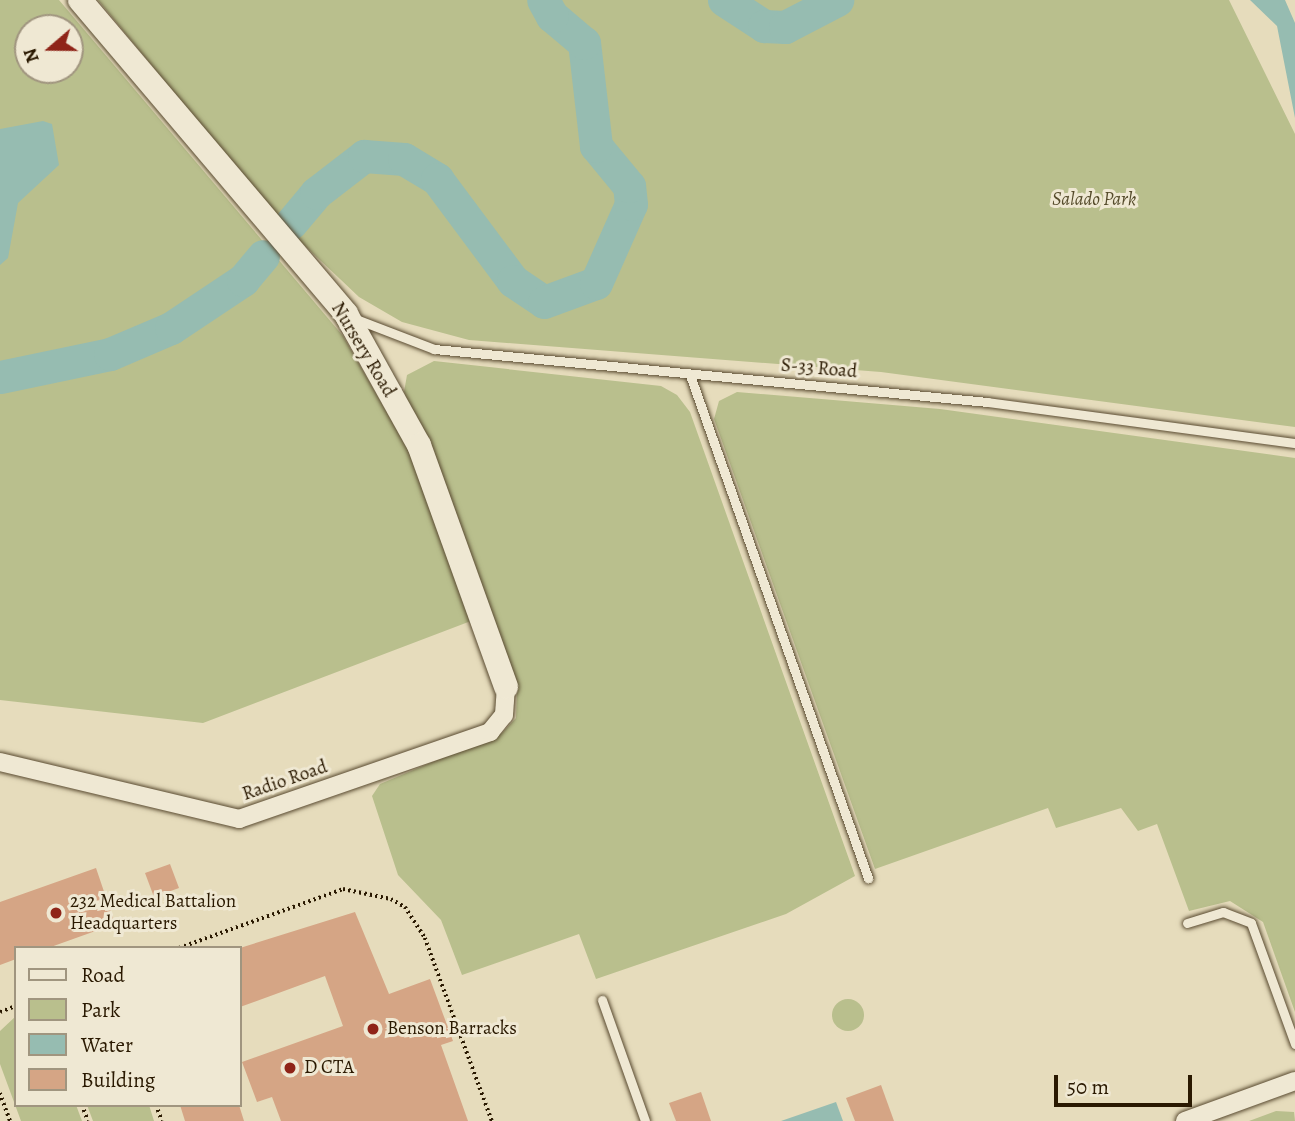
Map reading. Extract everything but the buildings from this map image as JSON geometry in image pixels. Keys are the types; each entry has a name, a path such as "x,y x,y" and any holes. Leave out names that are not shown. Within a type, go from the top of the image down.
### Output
{"street":[{"name":"Nursery Road","path":"80,0 346,314 419,445 506,687"},
{"name":"Radio Road","path":"0,762 239,819 490,732 504,715 506,687"},
{"path":"1185,1121 1295,1081"}],"lane":[{"name":"S-33 Road","path":"346,314 434,349 987,402 1295,443"},
{"path":"690,375 868,878"},
{"path":"1187,923 1223,912 1251,923 1295,1044"},
{"path":"602,1000 645,1121"}],"path":[{"path":"185,946 343,889 391,899 425,938 492,1121"},
{"path":"0,1093 10,1121"}],"green space":[{"path":"0,0 59,0 71,14 14,14 14,84 84,84 84,30 343,336 410,453 471,621 203,723 0,700"},
{"name":"Salado Park","path":"98,0 1229,0 1295,134 1295,427 881,372 469,340 402,322 359,297 283,225"},
{"path":"434,361 661,386 677,395 690,412 855,876 786,914 596,979 579,934 462,975 441,920 398,875 372,796 380,784 502,733 516,718 517,689 404,392 407,375"},
{"path":"737,392 940,409 1295,458 1295,1012 1263,922 1230,901 1189,911 1157,824 1138,831 1121,808 1056,828 1048,808 875,869 714,419 719,401"},
{"path":"848,999 859,1004 864,1015 859,1026 848,1031 837,1026 832,1015 837,1004"},
{"path":"14,1018 14,1102 0,1064 0,1031"},
{"path":"16,1107 77,1107 82,1121 21,1121"},
{"path":"88,1107 150,1107 154,1121 93,1121"},
{"path":"1276,1111 1294,1112 1295,1121 1249,1121"}],"water":[{"path":"1250,0 1285,0 1295,23 1295,118 1277,26"},
{"path":"43,121 52,124 59,165 18,203 8,258 0,265 0,129"},
{"path":"836,1102 843,1121 781,1121"}],"waterway":[{"path":"291,223 316,193 364,156 404,159 437,179 513,281 544,302 596,283 631,204 629,186 596,146 584,43 552,16 543,0"},
{"path":"724,0 764,26 785,27 837,0"},
{"path":"0,377 110,354 171,328 243,280 263,256"}],"place":[{"name":"232 Medical Battalion Headquarters","path":"56,913"},
{"name":"Benson Barracks","path":"373,1029"},
{"name":"D CTA","path":"290,1068"}]}
